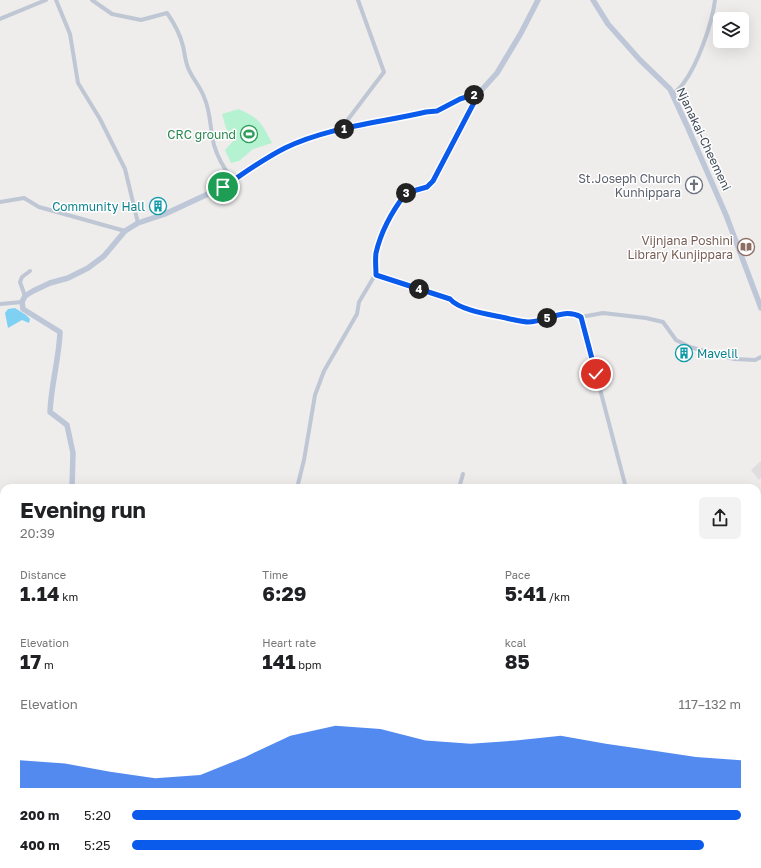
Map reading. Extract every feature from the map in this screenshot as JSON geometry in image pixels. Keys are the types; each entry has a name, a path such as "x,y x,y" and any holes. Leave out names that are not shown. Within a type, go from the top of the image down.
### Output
{"street":[{"path":"0,19 46,0"},
{"path":"56,0 70,34 78,83 100,119 125,169 138,222"},
{"path":"92,0 112,14 141,20 168,13 175,24 189,71 204,97 214,145 218,156 222,165 233,181"},
{"path":"340,130 384,72 358,0"},
{"path":"298,484 304,460 315,395 324,371 357,314 359,302 376,275 376,254 386,225 406,193 427,187 433,181 479,93 497,73 521,33 538,0"},
{"name":"Njanakai-Cheemeni","path":"594,0 608,24 640,60 670,89 726,215 761,308"},
{"path":"673,95 689,76 710,26 715,0"},
{"path":"0,304 23,299 33,291 50,283 68,278 88,268 104,256 125,231 138,222 165,214 223,187 285,148 316,136 340,130 437,111 460,99 479,93"},
{"path":"0,202 24,198 39,207 125,231"},
{"path":"30,271 26,273 20,282 23,309 60,332 60,348 54,372 50,412 67,425 73,453 72,484"},
{"path":"376,275 450,299 472,311 528,322 568,312 581,317 603,313 646,318 663,322 676,340 690,347 734,359 755,360 761,357"},
{"path":"581,317 625,484"},
{"path":"460,484 463,474"}],"shaded area":[{"path":"761,461 761,478 759,480 751,470"}],"green space":[{"name":"CRC ground","path":"239,109 259,122 272,143 253,149 239,161 231,163 225,150 234,140 226,128 222,114"}],"water":[{"path":"15,308 30,319 29,323 22,320 8,328 5,313 8,309"}],"place":[{"name":"CRC ground","path":"249,134"},
{"name":"St.Joseph Church Kunhippara","path":"694,185"},
{"name":"Community Hall","path":"158,206"},
{"name":"Vijnjana Poshini Library Kunjippara","path":"746,247"},
{"name":"Mavelil","path":"684,353"}],"route":[{"path":"223,187 285,148 316,136 426,112 437,111 460,99 479,93 433,181 427,187 406,193 386,225 376,254 376,275 450,299 472,311 528,322 568,312 576,314 581,317 596,374"}]}
